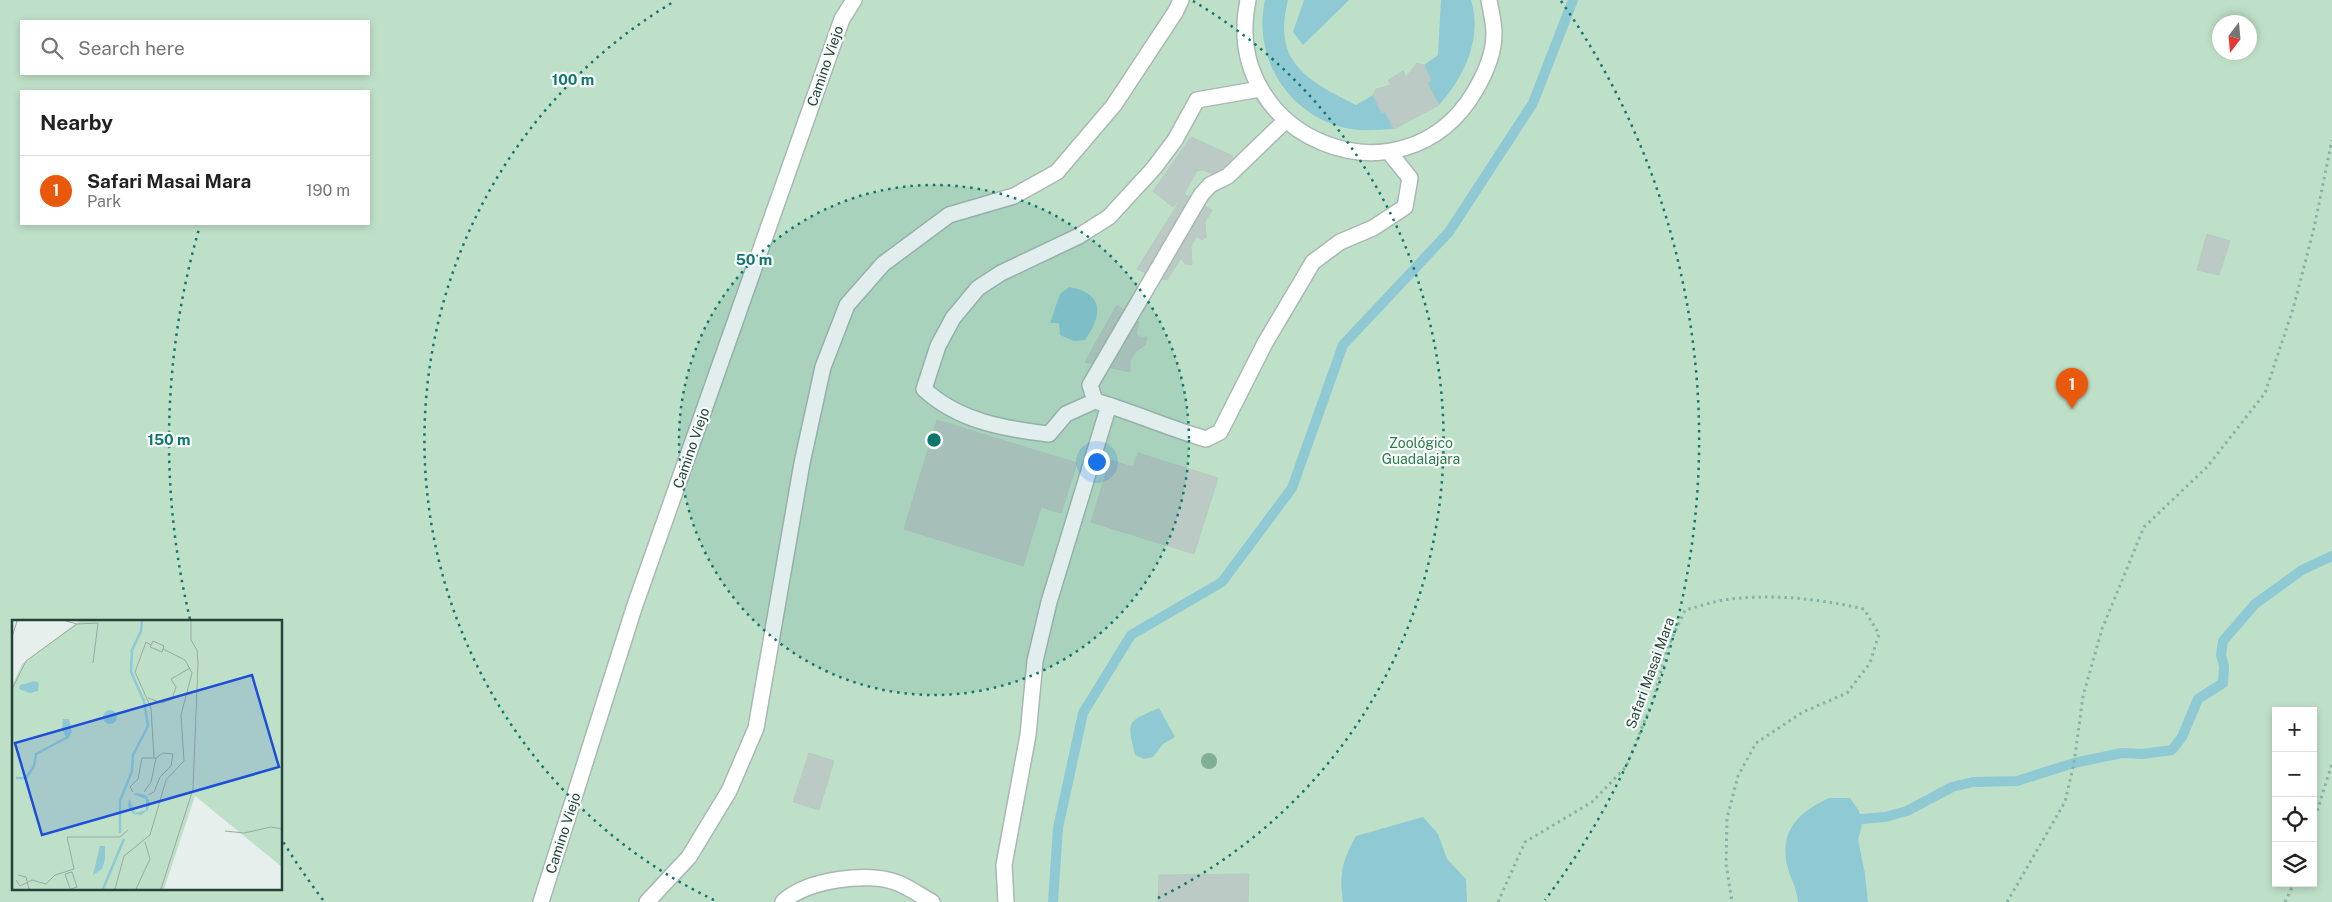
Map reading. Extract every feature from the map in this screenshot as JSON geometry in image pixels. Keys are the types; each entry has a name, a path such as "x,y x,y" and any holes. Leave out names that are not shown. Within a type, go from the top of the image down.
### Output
{"street":[{"name":"Camino Viejo","path":"541,902 638,598 838,29 854,0"},
{"path":"647,902 689,857 729,790 756,728 802,463 823,367 847,305 883,264 950,215 1014,196 1058,172 1114,105 1176,11 1181,0"},
{"path":"1248,0 1245,14 1245,42 1250,64 1260,89 1278,114 1306,136 1330,147 1360,153 1389,152 1414,145 1442,130 1466,108 1486,73 1494,35 1489,0"},
{"path":"1102,403 1066,414 1049,434 1015,430 974,419 940,404 924,389 938,346 953,318 978,288 1010,269 1079,236 1109,217 1154,168 1175,140 1197,100 1260,89"},
{"path":"1286,120 1228,176 1210,185 1201,195 1090,385 1102,403 1169,428 1206,439 1220,432 1265,343 1314,262 1340,242 1373,228 1405,207 1410,178 1389,152"},
{"path":"1006,902 1004,864 1028,735 1035,662 1102,403"},
{"path":"783,902 791,894 824,883 857,877 896,882 932,902"}],"path":[{"path":"2008,902 2065,802 2074,763 2083,696 2096,648 2144,528 2207,467 2265,393 2295,300 2314,228 2332,140"},
{"name":"Safari Masai Mara","path":"1498,902 1526,842 1592,802 1626,767 1653,700 1668,647 1686,610 1729,600 1776,597 1825,600 1864,609 1879,634 1870,663 1848,693 1803,712 1756,743 1738,776 1727,818 1726,864 1732,902"},
{"path":"2317,811 2332,764"},
{"path":"2285,902 2292,887"}],"green space":[{"name":"Zoológico Guadalajara","path":"0,0 2332,0 2332,902 0,902"}],"water":[{"path":"1265,0 1288,0 1284,22 1285,39 1290,54 1298,67 1322,87 1356,105 1373,95 1382,112 1385,111 1394,129 1359,130 1338,126 1319,118 1302,107 1288,93 1277,77 1269,59 1264,40 1262,20"},
{"path":"1304,0 1349,0 1303,45 1293,32"},
{"path":"1441,0 1471,0 1475,28 1469,56 1463,70 1439,105 1427,83 1431,80 1424,65 1438,55"},
{"path":"1069,287 1089,294 1097,306 1095,322 1085,340 1074,341 1060,335 1059,323 1050,323 1060,294"},
{"path":"1159,708 1175,737 1163,744 1153,757 1144,759 1135,755 1130,729 1135,720 1140,716"},
{"path":"1829,798 1850,798 1859,811 1862,825 1858,840 1868,902 1798,902 1786,859 1788,836 1792,826 1799,818 1817,804"},
{"path":"1423,817 1438,834 1447,859 1466,879 1467,902 1343,902 1341,883 1343,868 1356,836"}],"building":[{"path":"1417,63 1424,65 1431,80 1427,83 1439,105 1394,129 1385,111 1382,113 1373,95 1376,89 1391,85 1388,80 1403,71 1406,77"},
{"path":"1191,137 1233,156 1226,172 1219,169 1217,175 1202,170 1197,171 1184,194 1173,207 1153,191"},
{"path":"1184,194 1212,210 1205,222 1206,237 1202,240 1197,236 1191,246 1192,265 1185,264 1181,258 1167,280 1137,269"},
{"path":"2207,234 2230,241 2219,275 2197,270"},
{"path":"1117,305 1139,322 1136,334 1140,337 1147,337 1145,345 1136,351 1130,361 1130,372 1085,362"},
{"path":"937,420 1077,463 1061,513 1041,507 1023,566 904,529"},
{"path":"1138,453 1218,478 1194,554 1091,522 1110,460 1133,467"},
{"path":"809,753 834,761 819,810 793,802"},
{"path":"1249,874 1248,902 1158,902 1159,875"}],"waterway":[{"path":"1053,902 1058,828 1083,713 1131,635 1222,582 1292,488 1343,345 1449,232 1533,103 1573,0"},
{"path":"1861,819 1885,817 1907,811 1952,787 1973,782 2017,781 2074,763 2122,753 2142,754 2172,750 2182,737 2198,699 2223,683 2224,666 2221,655 2223,641 2255,604 2302,570 2332,556"}],"place":[{"name":"Safari Masai Mara","path":"2072,409"}]}
